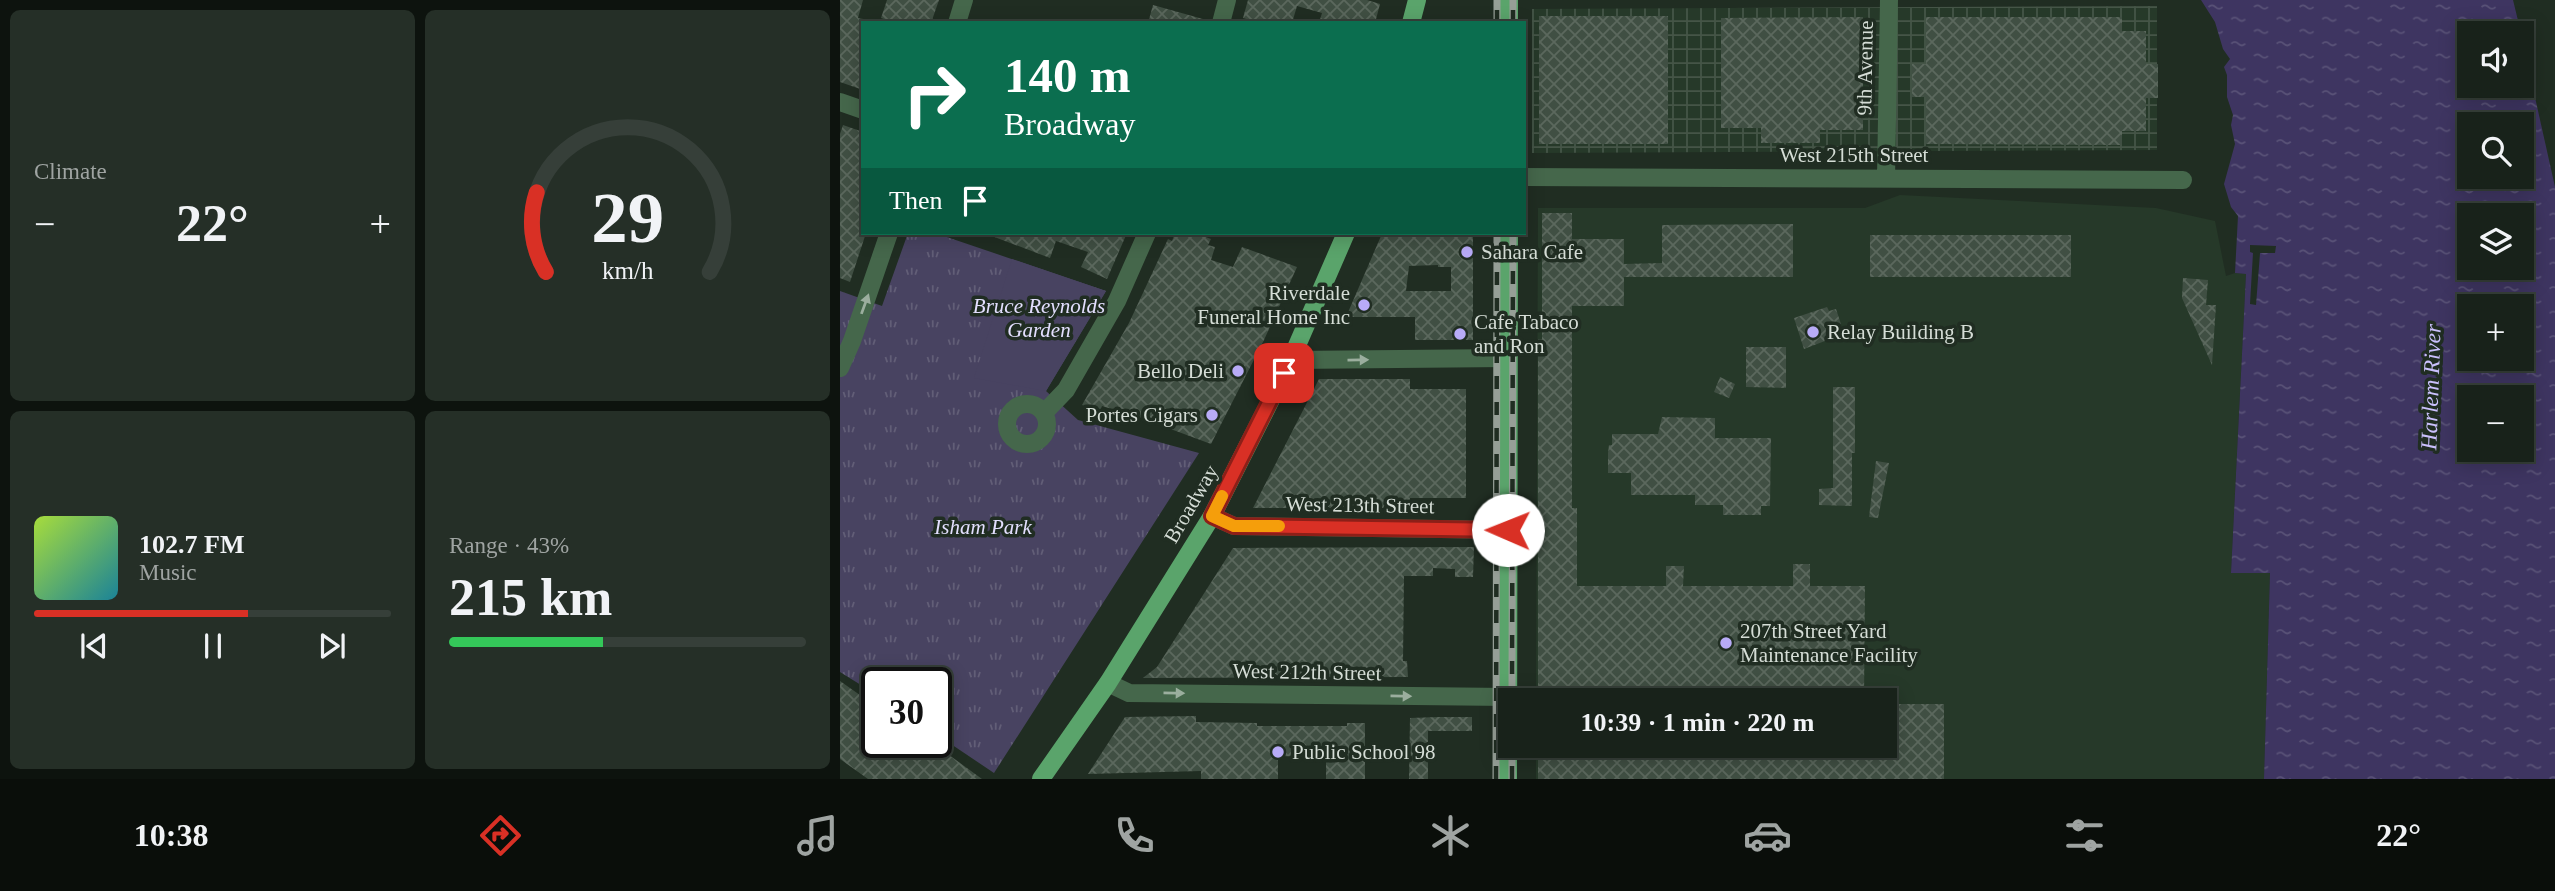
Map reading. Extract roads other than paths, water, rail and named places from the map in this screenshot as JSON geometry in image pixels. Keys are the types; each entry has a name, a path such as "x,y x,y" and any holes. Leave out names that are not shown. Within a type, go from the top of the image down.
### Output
{"main road":[{"path":"1411,21 1417,0"},
{"path":"1509,0 1509,21"},
{"name":"Broadway","path":"1041,779 1108,683 1212,516 1290,360 1345,235"},
{"path":"1509,235 1509,688"},
{"path":"1508,758 1508,779"}],"street":[{"path":"958,21 964,0"},
{"path":"1222,21 1227,0"},
{"name":"9th Avenue","path":"1886,178 1889,0"},
{"path":"840,102 861,109"},
{"name":"West 215th Street","path":"1526,177 2183,180"},
{"path":"840,368 888,235"},
{"path":"1044,413 1066,390 1117,301 1146,235"},
{"path":"1290,360 1507,358"},
{"name":"West 213th Street","path":"1212,516 1234,526 1508,530"},
{"name":"West 212th Street","path":"1108,683 1129,693 1498,696"}],"water":[{"name":"Harlem River","path":"2201,0 2513,0 2518,21 2457,21 2457,98 2534,98 2534,93 2555,187 2555,779 2264,779 2270,573 2231,573 2246,274 2235,273 2238,216 2231,207 2224,184 2235,144 2231,125 2233,115 2227,97 2227,75 2224,67 2230,59 2223,49 2215,22"}],"railway":[{"path":"1497,0 1497,21"},
{"path":"1513,0 1513,21"},
{"path":"1496,779 1497,235"},
{"path":"1512,688 1513,235"},
{"path":"1512,758 1512,779"}],"place":[{"name":"Sahara Cafe","path":"1467,252"},
{"name":"Riverdale Funeral Home Inc","path":"1364,305"},
{"name":"Relay Building B","path":"1813,332"},
{"name":"Cafe Tabaco and Ron","path":"1460,334"},
{"name":"Bello Deli","path":"1238,371"},
{"name":"Portes Cigars","path":"1212,415"},
{"name":"207th Street Yard Maintenance Facility","path":"1726,643"},
{"name":"Public School 98","path":"1278,752"}],"park label":[{"name":"Bruce Reynolds Garden","path":"1039,318"},
{"name":"Isham Park","path":"983,527"}]}
